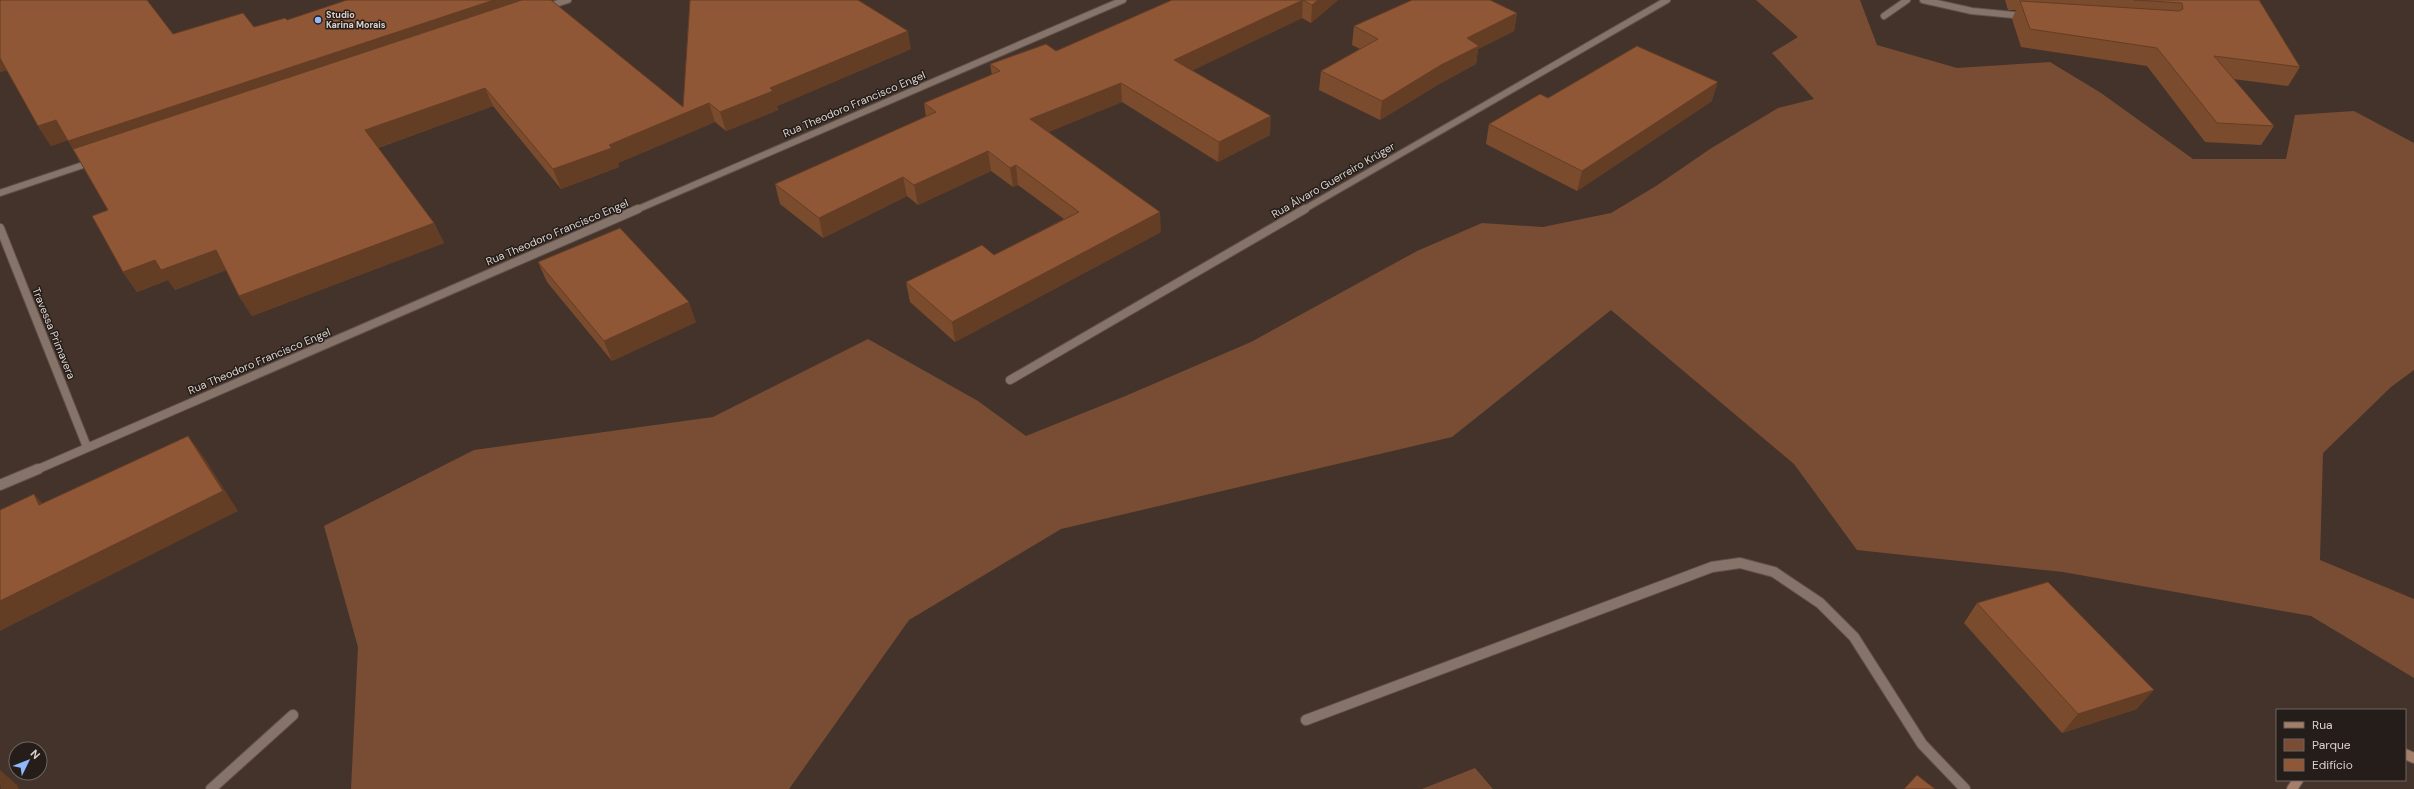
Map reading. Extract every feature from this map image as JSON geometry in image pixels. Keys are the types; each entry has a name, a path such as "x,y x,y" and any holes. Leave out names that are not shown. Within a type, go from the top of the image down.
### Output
{"street":[{"path":"537,10 568,0"},
{"name":"Rua Theodoro Francisco Engel","path":"0,485 1123,0"},
{"name":"Rua Álvaro Guerreiro Krüger","path":"1010,380 1667,0"},
{"path":"1884,16 1907,0"},
{"path":"1923,0 1972,12 2035,16"},
{"path":"0,193 98,160"},
{"name":"Travessa Primavera","path":"0,228 87,447"},
{"path":"1306,720 1712,567 1740,562 1774,572 1820,603 1854,637 1889,688 1922,744 1965,789"},
{"path":"211,789 293,715"}],"green space":[{"path":"1756,0 1860,0 1877,45 1957,68 2050,62 2101,93 2193,159 2286,159 2295,115 2354,111 2414,143 2414,370 2391,387 2323,453 2320,560 2414,599 2414,678 2311,616 2063,572 1857,550 1794,464 1611,310 1452,437 1061,529 909,620 789,789 351,789 358,647 324,526 474,450 713,417 868,339 978,401 1026,436 1123,397 1251,342 1417,251 1482,223 1543,227 1611,213 1656,186 1710,149 1778,108 1814,99 1772,53 1798,37"},
{"path":"1475,768 1493,789 1422,789"}],"building":[{"path":"0,0 147,0 173,34 243,13 254,27 285,18 287,20 347,0 494,0 68,141 56,120 38,126 0,58"},
{"path":"522,0 551,0 683,107 690,0 858,0 908,31 770,88 773,91 720,112 709,103 609,145 612,148 553,169 485,88 365,130 434,223 239,296 216,250 161,270 155,260 123,272 92,216 108,210 73,149"},
{"path":"1172,0 1303,0 1174,60 1271,116 1219,142 1121,83 1030,119 1160,212 952,322 906,282 982,245 994,255 1079,212 1016,165 1010,168 988,151 914,185 903,177 819,218 775,184 936,112 924,103 1000,71 990,64 1046,44 1056,51"},
{"path":"1303,0 1318,0 1312,5"},
{"path":"1412,0 1490,0 1517,13 1467,38 1479,46 1441,65 1382,101 1321,71 1378,39 1354,26"},
{"path":"2134,0 2259,0 2300,67 2214,56 2274,126 2217,123 2157,48 2030,29 2020,1 2179,11 2183,9 2182,3"},
{"path":"1637,46 1718,82 1582,171 1489,124 1540,94 1548,98"},
{"path":"620,228 689,302 604,341 538,262"},
{"path":"188,436 223,491 0,601 0,510 34,494 39,505"},
{"path":"2048,582 2154,690 2078,714 1977,603"},
{"path":"1917,775 1935,789 1904,789"}],"place":[{"name":"Studio Karina Morais","path":"318,20"}]}
